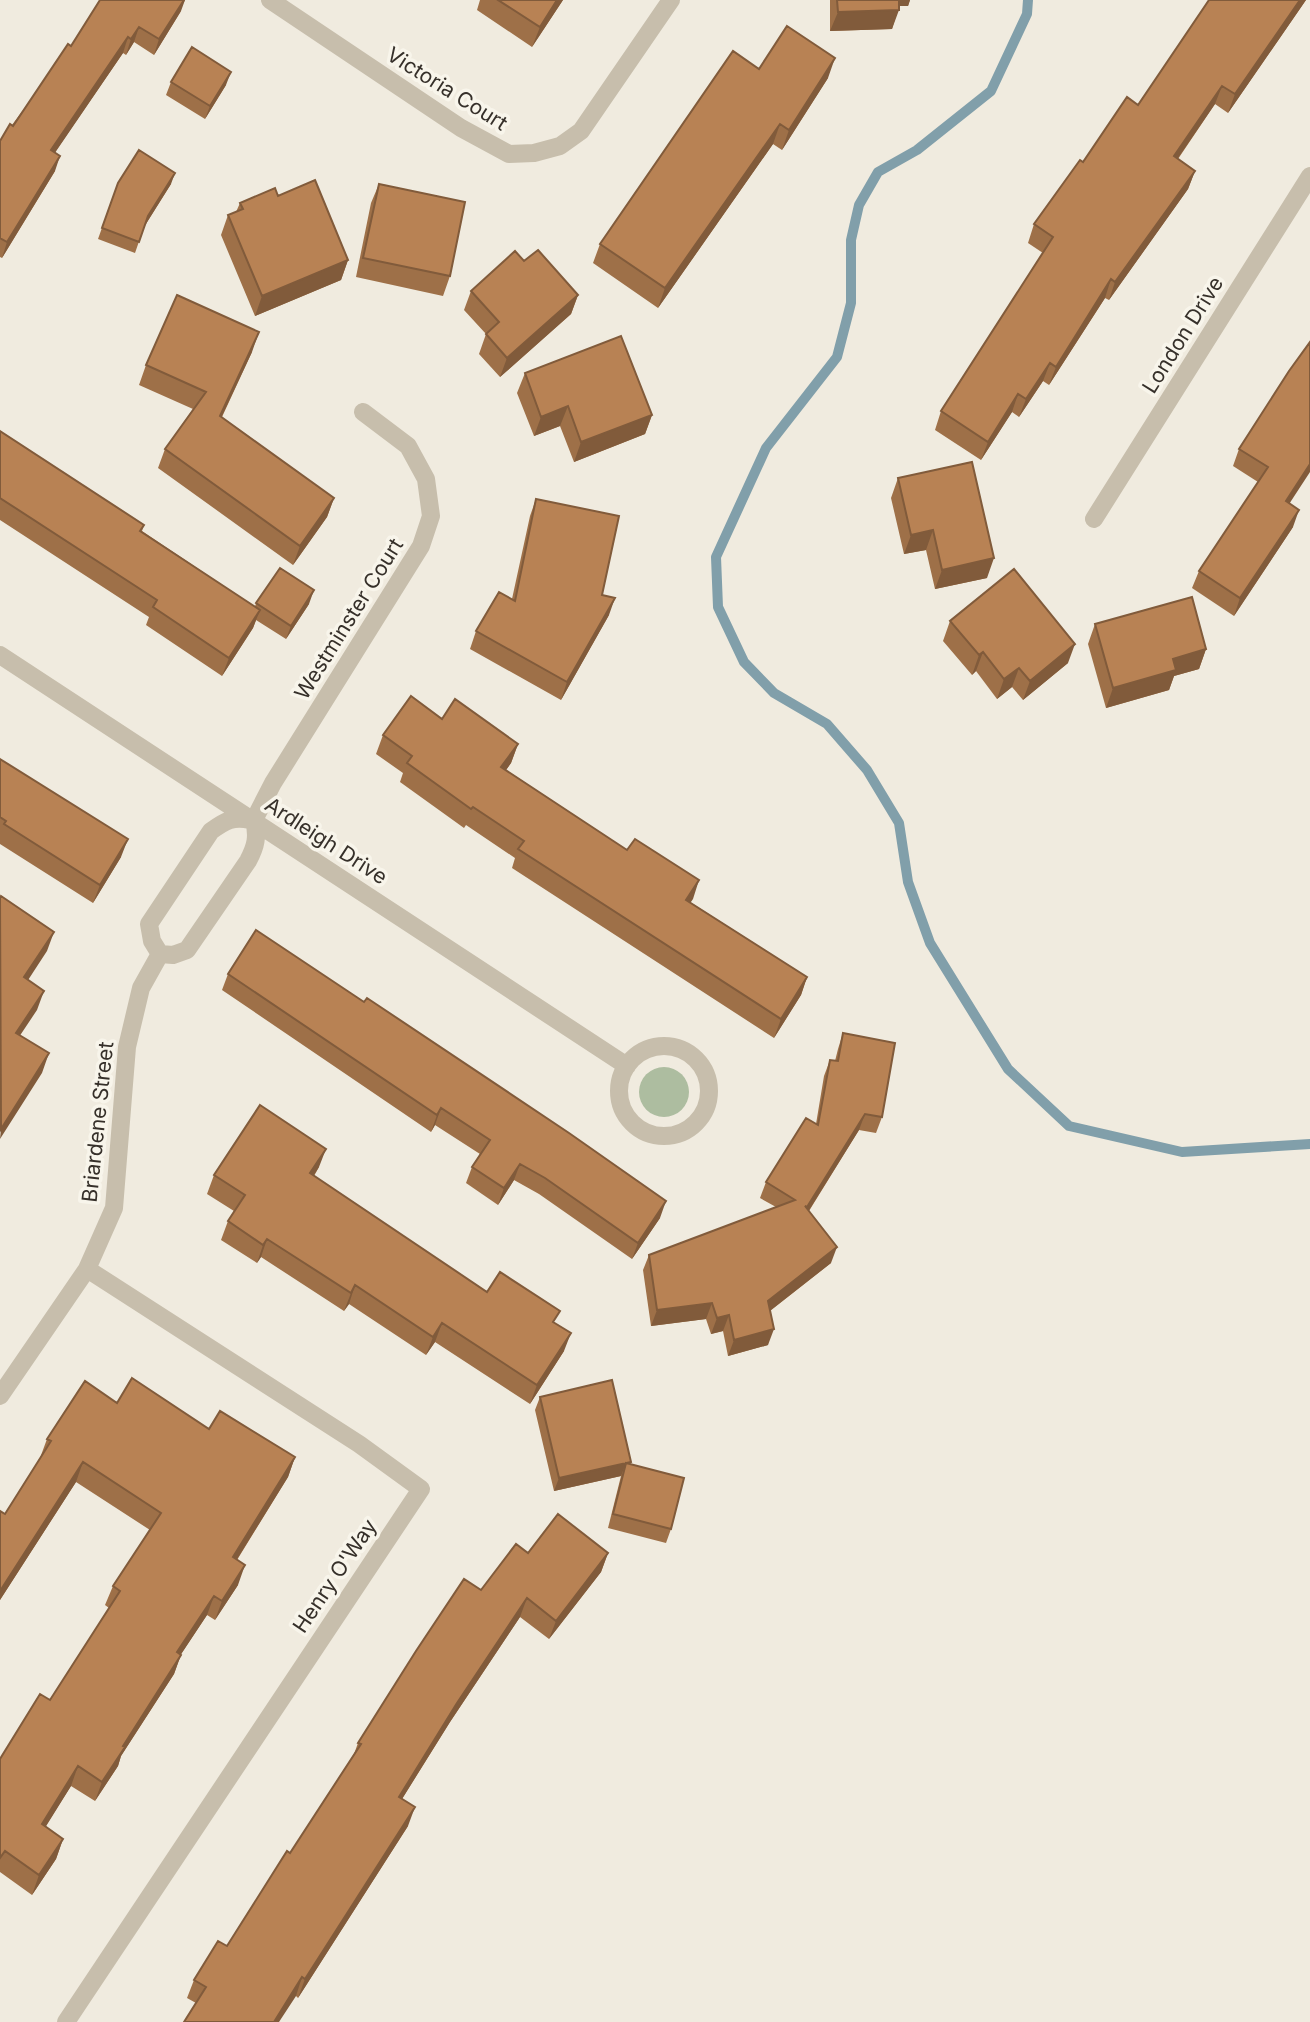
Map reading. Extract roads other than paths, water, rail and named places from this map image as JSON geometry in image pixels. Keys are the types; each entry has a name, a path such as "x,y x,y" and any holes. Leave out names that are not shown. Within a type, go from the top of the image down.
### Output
{"street":[{"name":"Victoria Court","path":"270,0 461,128 509,154 534,153 559,145 581,131 671,0"},
{"name":"London Drive","path":"1094,519 1310,176"},
{"name":"Westminster Court","path":"254,820 273,783 421,546 431,516 426,479 408,446 363,412"},
{"name":"Ardleigh Drive","path":"0,655 627,1066"},
{"path":"225,820 254,820 257,835 255,848 187,950 173,955 160,954 152,941 149,924 211,831 225,820"},
{"name":"Briardene Street","path":"0,1396 87,1269 114,1208 127,1047 141,988 160,954"},
{"path":"662,1046 676,1048 688,1054 699,1063 709,1088 702,1115 693,1126 667,1136 653,1135 640,1129 629,1119 622,1107 619,1093 627,1066 636,1056 662,1046"},
{"name":"Henry O'Way","path":"66,2022 421,1489 359,1444 87,1269"}],"waterway":[{"path":"1028,0 1027,14 991,91 917,150 878,172 859,205 851,240 851,303 837,357 766,448 716,557 718,607 744,662 774,693 827,724 867,770 899,823 908,882 930,943 1008,1069 1069,1126 1182,1152 1310,1144"}]}
